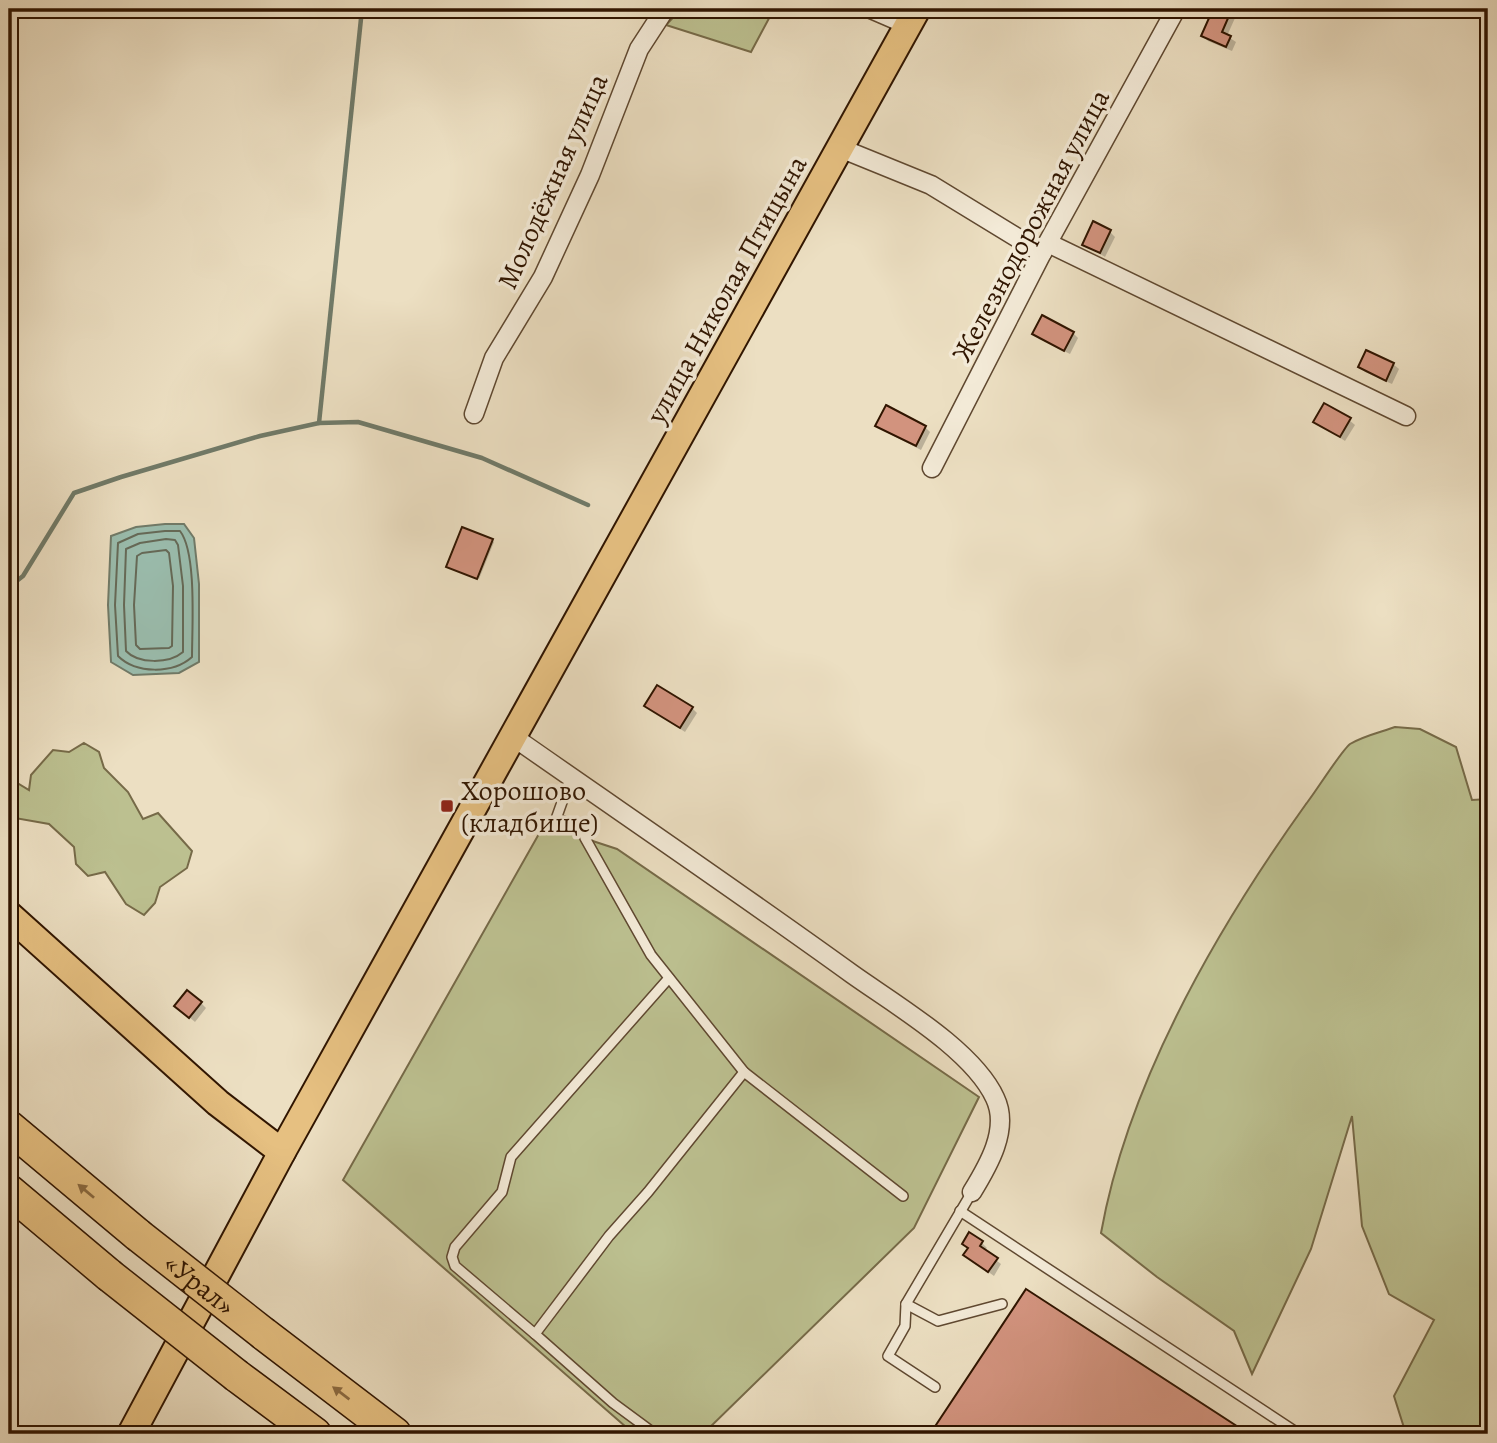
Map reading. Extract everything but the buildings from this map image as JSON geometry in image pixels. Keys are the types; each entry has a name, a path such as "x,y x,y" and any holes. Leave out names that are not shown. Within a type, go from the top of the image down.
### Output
{"highway":[{"name":"«Урал»","path":"9,1127 138,1235 395,1434"},
{"name":"«Урал»","path":"9,1191 237,1376 315,1434"}],"main road":[{"name":"улица Николая Птицына","path":"131,1434 282,1152 912,17"},
{"path":"9,915 218,1103 282,1152"}],"street":[{"name":"Молодёжная улица","path":"474,414 494,358 543,277 590,175 639,49 665,9"},
{"path":"871,9 912,17"},
{"name":"Железнодорожная улица","path":"932,468 1045,248 1176,9"},
{"path":"840,148 931,185 1045,248 1406,416"},
{"path":"512,736 936,1034 985,1081 997,1101 997,1143 988,1166 972,1192"}],"lane":[{"path":"571,777 556,819 582,827 585,838 651,955 669,978 744,1072 903,1196"},
{"path":"655,1434 613,1403 456,1266 452,1257 455,1247 502,1192 511,1157 669,978"},
{"path":"536,1334 609,1236 648,1192 744,1072"},
{"path":"934,1387 888,1356 905,1326 906,1304 972,1192"},
{"path":"960,1211 1300,1434"},
{"path":"906,1304 938,1321 1002,1304"}],"green space":[{"path":"681,9 774,9 751,52 666,25"},
{"path":"1395,727 1420,729 1456,747 1472,800 1488,799 1488,1434 1406,1434 1394,1396 1434,1320 1389,1294 1362,1226 1352,1116 1311,1249 1252,1374 1234,1331 1157,1277 1101,1233 1114,1176 1132,1120 1155,1063 1210,954 1273,852 1346,748 1361,739"},
{"path":"84,743 99,752 104,768 128,792 143,819 158,813 192,851 187,868 160,887 155,903 144,915 126,904 105,872 88,876 76,864 74,847 49,824 9,817 9,778 29,790 31,775 53,750 69,752"},
{"path":"544,825 617,849 979,1097 914,1228 703,1434 634,1434 343,1180"}],"water":[{"path":"184,524 194,538 199,584 199,662 179,673 133,675 111,662 108,605 111,536 136,527"}],"waterway":[{"path":"319,423 362,9"},
{"path":"9,587 23,576 74,493 260,436 319,423 358,422 482,458 588,505"}],"place":[{"name":"Хорошово (кладбище)","path":"447,806"}]}
